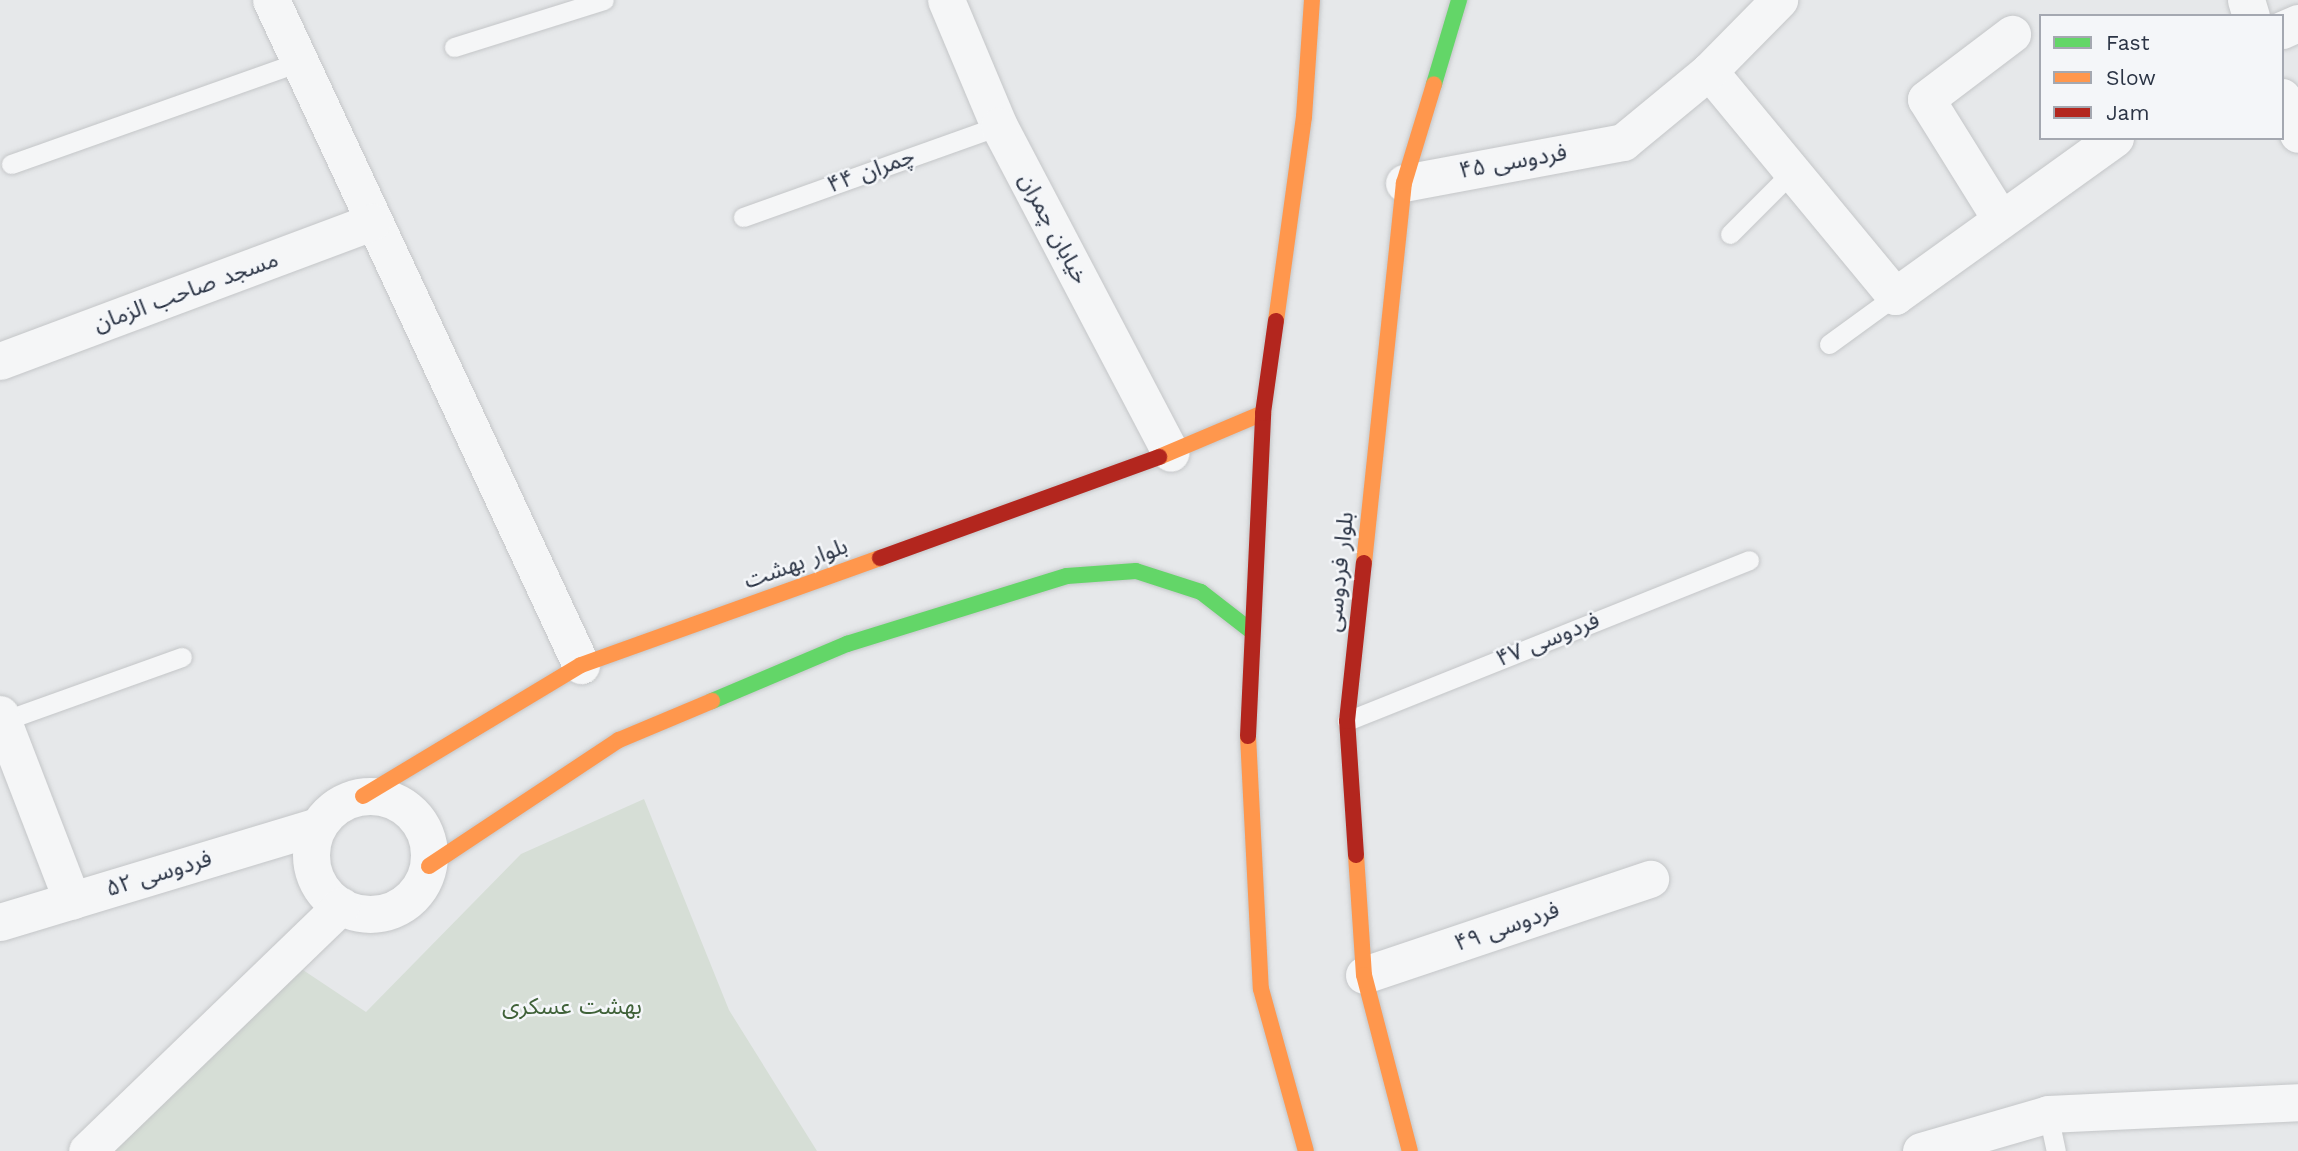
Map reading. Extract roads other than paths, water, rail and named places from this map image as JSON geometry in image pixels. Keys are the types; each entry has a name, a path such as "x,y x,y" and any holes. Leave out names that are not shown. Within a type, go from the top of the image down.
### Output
{"main road":[{"path":"1306,1151 1261,989 1250,630 1263,413 1304,117 1312,0"},
{"name":"بلوار فردوسی","path":"1410,1151 1364,975 1347,721 1404,183 1458,0"},
{"name":"بلوار بهشت","path":"363,796 581,665 1171,453 1263,413"},
{"path":"429,866 619,740 847,643 1067,576 1136,571 1201,592 1250,630"}],"street":[{"path":"271,0 296,63 581,665"},
{"name":"خیابان چمران","path":"946,0 999,126 1171,453"},
{"path":"1779,0 1709,71 1895,296 2112,140"},
{"path":"2000,218 1926,99 2012,34"},
{"name":"فردوسی ۴۵","path":"1404,183 1623,142 1709,71"},
{"path":"2284,102 2298,134"},
{"name":"مسجد صاحب الزمان","path":"0,361 372,222"},
{"path":"1,717 72,901"},
{"path":"363,796 381,796 414,814 425,829 429,866 411,898 395,908 358,913 341,906 316,880 311,843 318,826 329,811 363,796"},
{"name":"فردوسی ۵۲","path":"0,922 318,826"},
{"name":"فردوسی ۴۹","path":"1364,975 1650,879"},
{"path":"87,1151 341,906"},
{"path":"1921,1151 2048,1114 2298,1102"}],"lane":[{"path":"454,47 604,0"},
{"path":"11,164 296,63"},
{"name":"چمران ۴۴","path":"743,217 999,126"},
{"path":"1730,234 1792,172"},
{"path":"1829,344 1895,296"},
{"name":"فردوسی ۴۷","path":"1347,721 1749,559"},
{"path":"1,717 182,657"},
{"path":"2048,1114 2056,1151"}],"park label":[{"name":"بهشت عسکری","path":"572,1007"}]}
